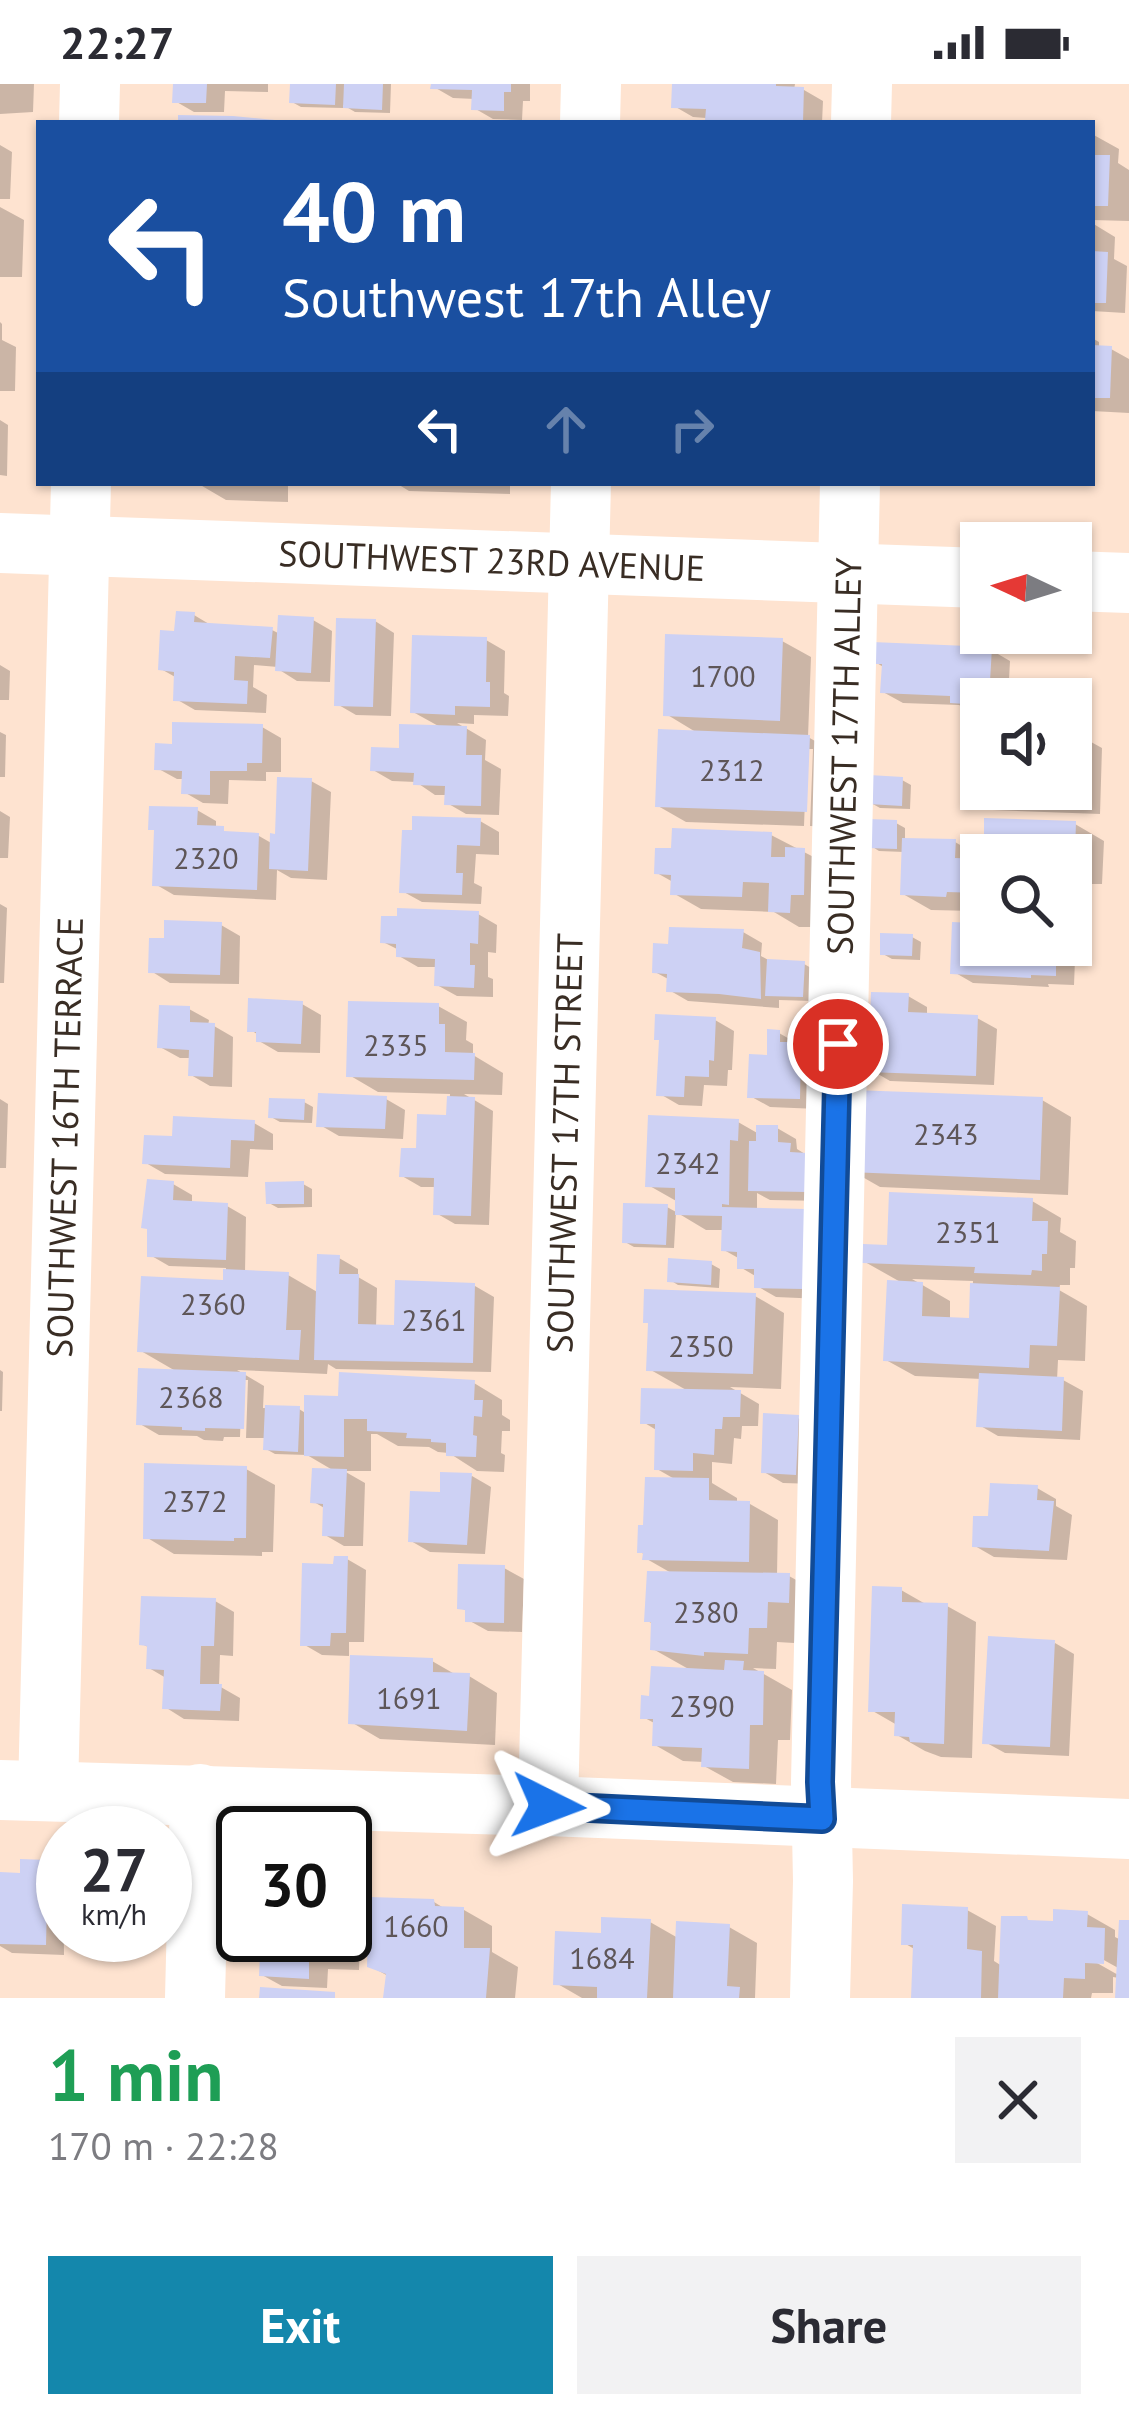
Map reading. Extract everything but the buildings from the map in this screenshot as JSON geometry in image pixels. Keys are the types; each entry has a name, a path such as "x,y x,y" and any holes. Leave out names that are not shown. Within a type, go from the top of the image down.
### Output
{"street":[{"path":"89,120 90,84"},
{"path":"590,120 591,84"},
{"path":"861,120 862,84"},
{"name":"SOUTHWEST 16TH TERRACE","path":"24,1790 81,486"},
{"name":"SOUTHWEST 17TH STREET","path":"548,1806 581,486"},
{"name":"SOUTHWEST 17TH ALLEY","path":"822,1819 850,486"},
{"name":"SOUTHWEST 23RD AVENUE","path":"0,543 960,577"},
{"path":"1092,582 1129,583"},
{"path":"24,1790 1129,1829"},
{"path":"195,1998 200,1794"},
{"path":"820,1998 822,1819"}],"route":[{"path":"548,1806 822,1819 838,1044"}]}
